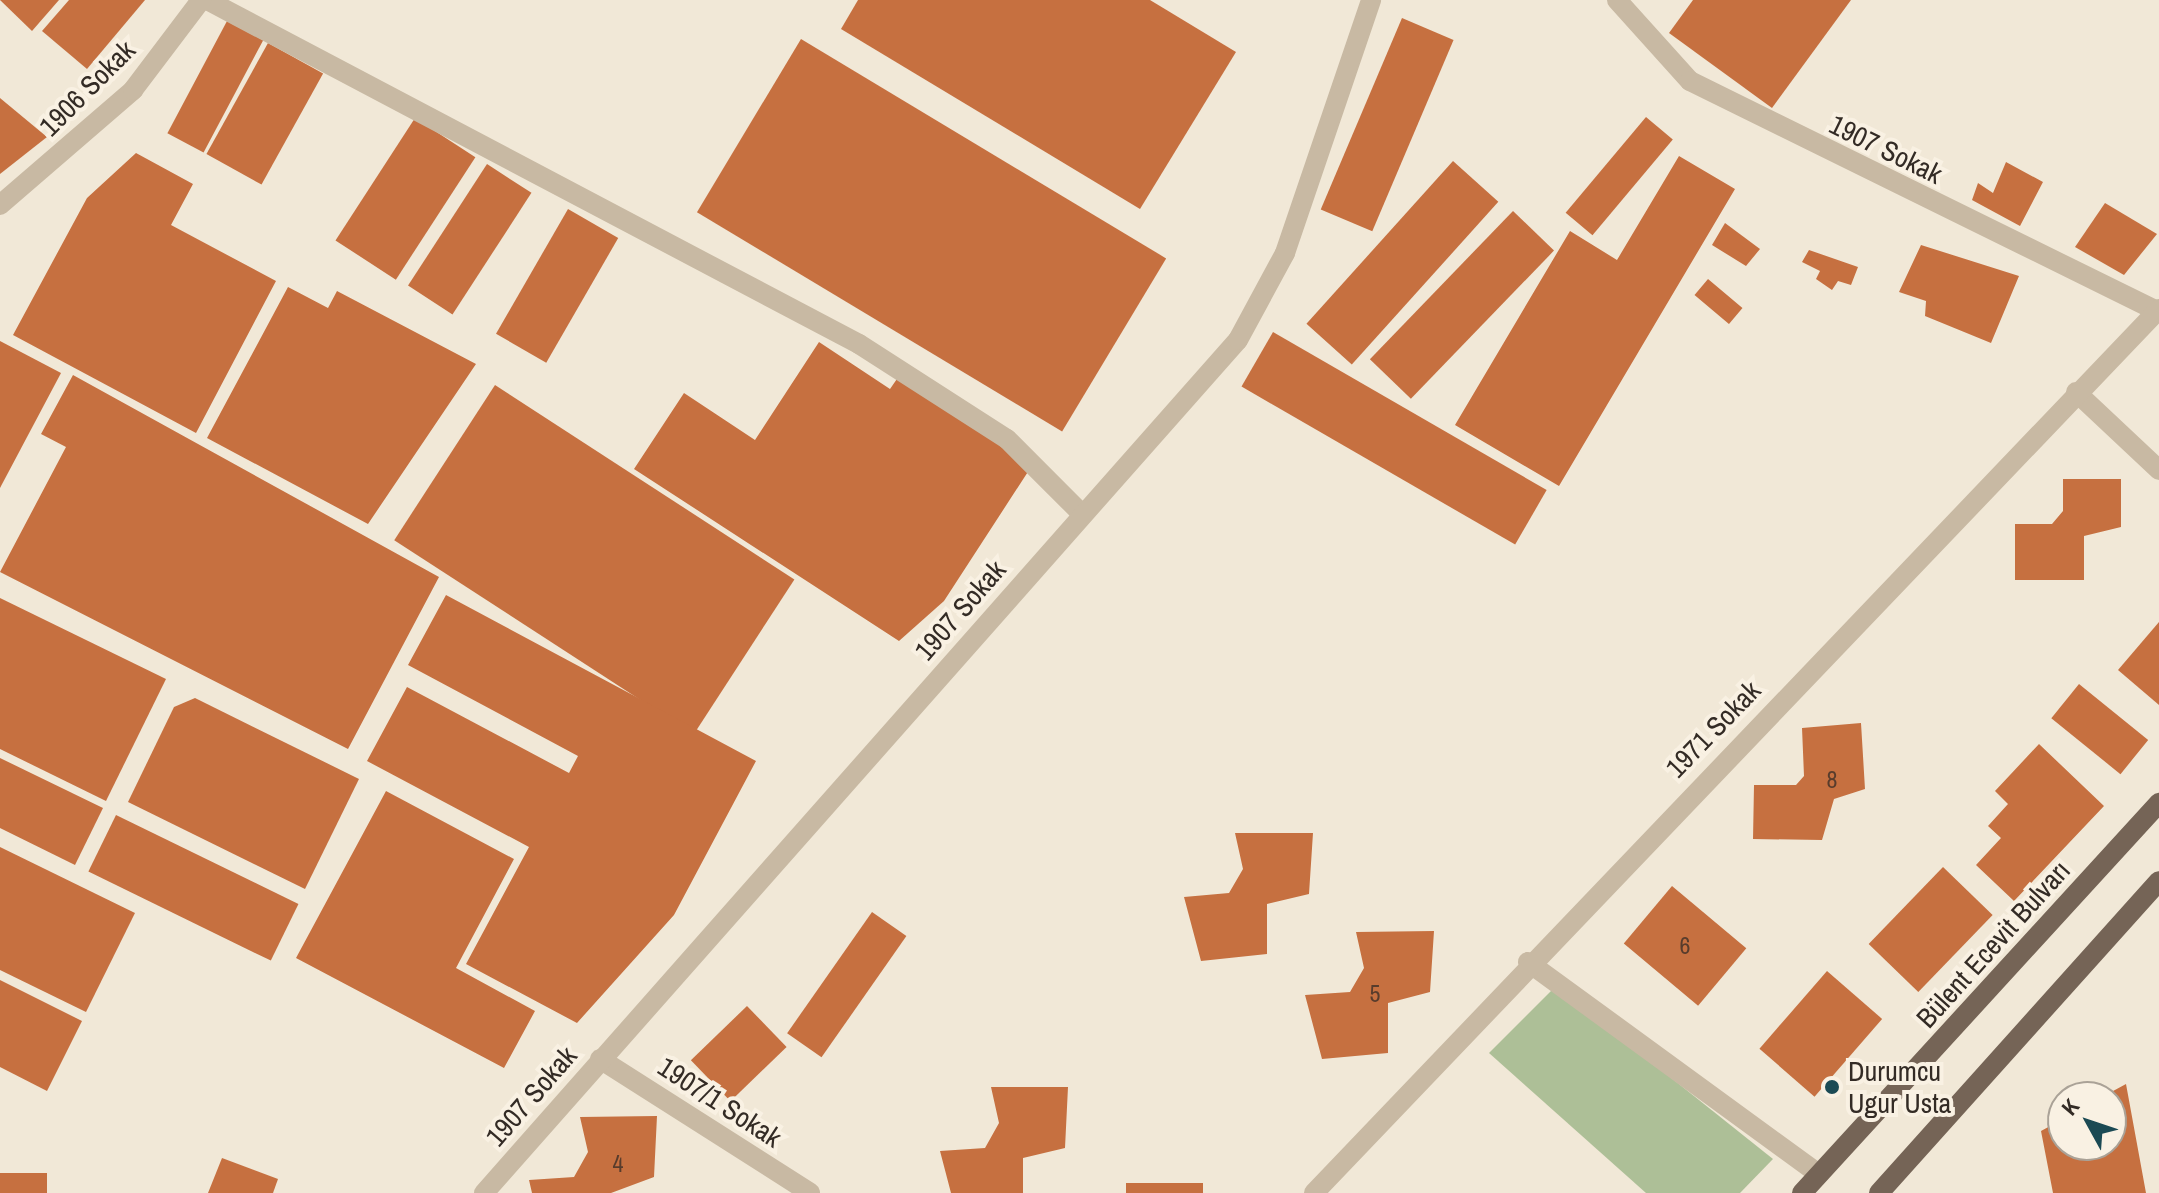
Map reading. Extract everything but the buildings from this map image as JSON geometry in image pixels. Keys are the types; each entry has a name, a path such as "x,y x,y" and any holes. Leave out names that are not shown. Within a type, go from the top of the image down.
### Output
{"main road":[{"name":"Bülent Ecevit Bulvarı","path":"1802,1193 2159,803"},
{"path":"1879,1193 2159,881"}],"street":[{"name":"1906 Sokak","path":"0,205 133,90 204,0"},
{"path":"204,0 859,344 1007,439 1082,514"},
{"name":"1907 Sokak","path":"484,1193 1238,340 1285,253 1371,0"},
{"name":"1907 Sokak","path":"1617,0 1690,81 2158,310"},
{"name":"1971 Sokak","path":"1314,1193 1528,962 2158,310"},
{"path":"2076,392 2159,470"},
{"path":"1528,962 1819,1174"},
{"name":"1907/1 Sokak","path":"600,1059 810,1193"}],"green space":[{"path":"1556,986 1773,1159 1740,1193 1646,1193 1489,1053"}],"place":[{"name":"Durumcu Ugur Usta","path":"1832,1087"}]}
